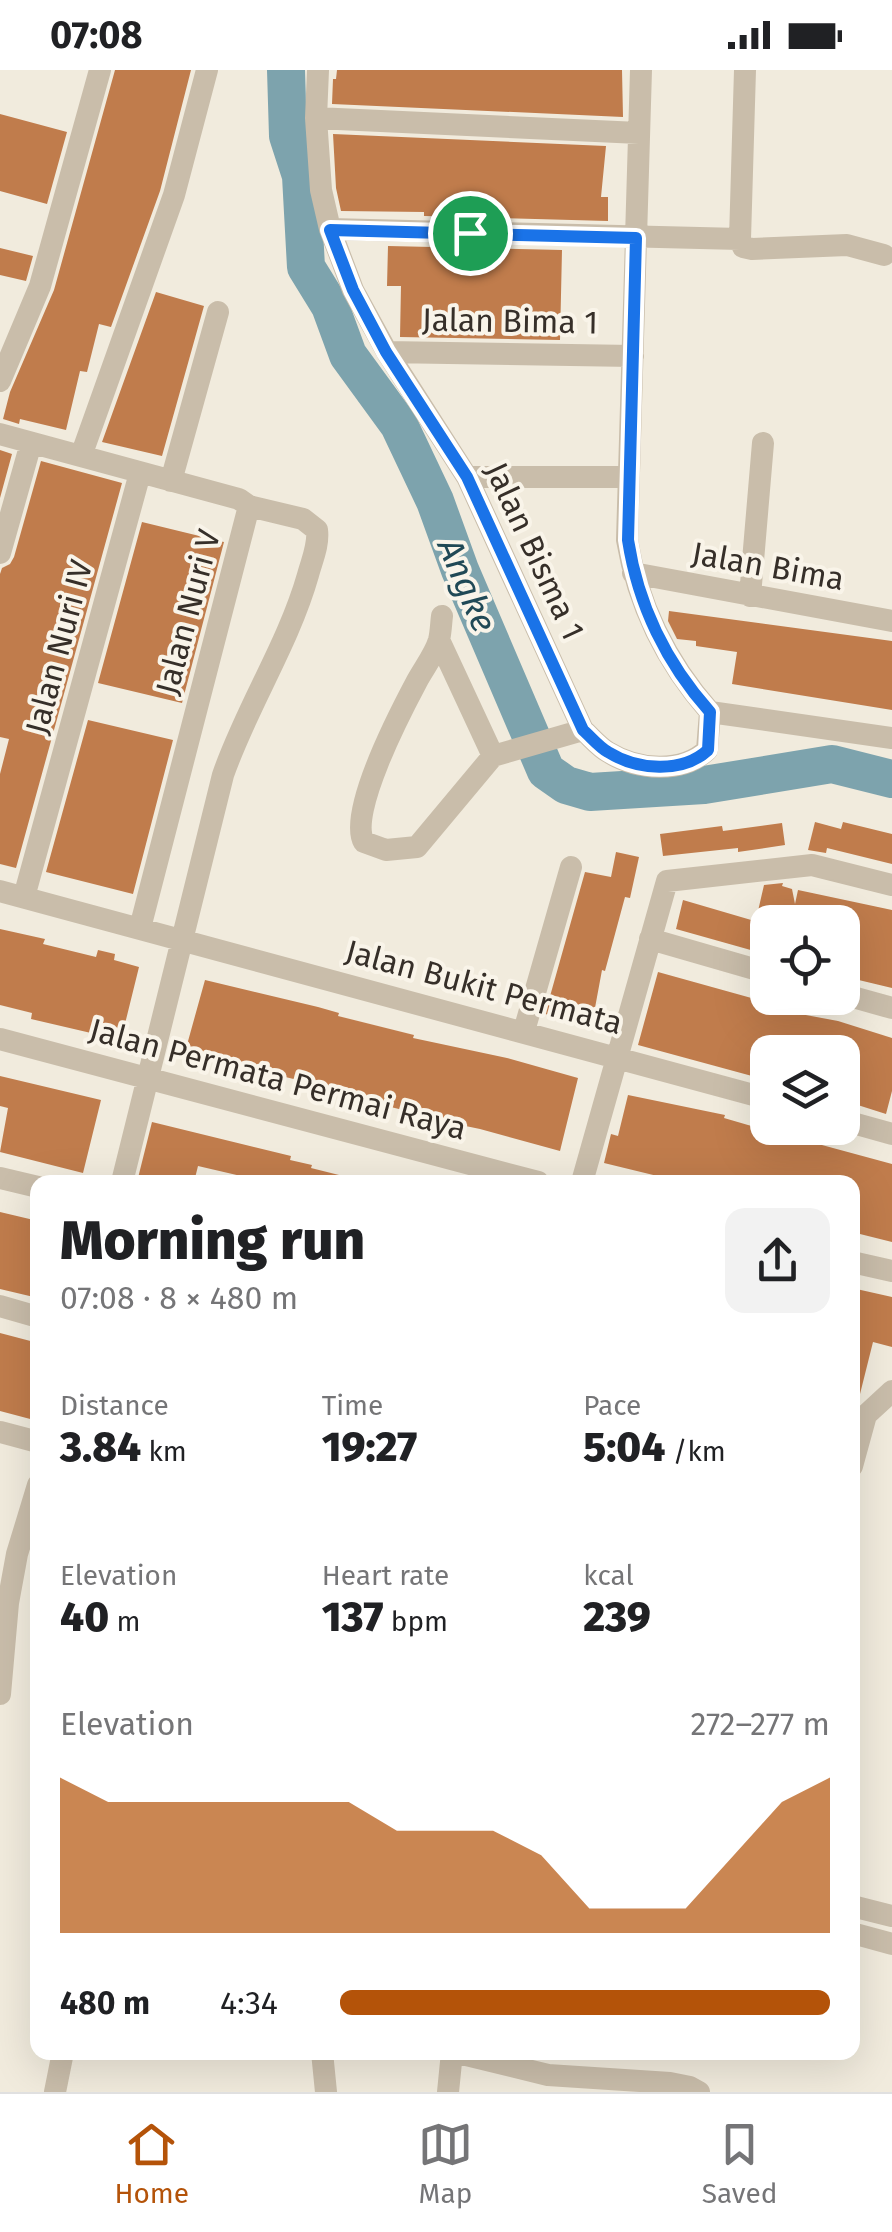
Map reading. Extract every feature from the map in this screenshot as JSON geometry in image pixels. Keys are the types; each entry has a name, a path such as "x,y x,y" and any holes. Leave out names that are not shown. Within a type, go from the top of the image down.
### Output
{"street":[{"path":"0,381 40,286 100,70"},
{"path":"81,456 174,195 207,70"},
{"name":"Jalan Bisma 1","path":"318,70 318,165 330,230 353,290 386,352 467,477 573,734"},
{"path":"641,70 628,540 643,604 683,682 710,712 892,738"},
{"path":"746,70 740,240 743,247 848,245 884,255"},
{"path":"316,118 640,133"},
{"path":"330,230 740,240"},
{"path":"171,481 218,312"},
{"name":"Jalan Bima 1","path":"386,352 633,356"},
{"name":"Jalan Nuri V","path":"0,434 239,499 249,506 140,928"},
{"path":"0,552 30,443"},
{"path":"750,596 763,444"},
{"name":"Jalan Nuri IV","path":"24,897 140,473"},
{"path":"467,477 629,478"},
{"path":"124,1175 223,775 236,736 296,617 318,536 314,526 303,520 249,506"},
{"name":"Jalan Bima","path":"633,574 892,621"},
{"path":"442,616 439,640 368,789 360,818 364,842 386,850 417,847 503,753 573,734 630,761 657,768 683,764 708,750 710,712"},
{"path":"439,640 503,753"},
{"path":"584,1175 664,886 674,878 812,865 892,884"},
{"path":"524,1031 571,866"},
{"name":"Jalan Bukit Permata","path":"0,890 750,1095"},
{"path":"650,939 750,968"},
{"path":"860,999 892,1008"},
{"name":"Jalan Permata Permai Raya","path":"0,1039 512,1175"},
{"path":"860,1125 892,1134"},
{"path":"0,1178 30,1185"},
{"path":"860,1264 892,1272"},
{"path":"0,1306 30,1315"},
{"path":"860,1412 892,1391"},
{"path":"0,1432 30,1440"},
{"path":"0,1694 8,1603 30,1512"},
{"path":"860,1908 892,1916"},
{"path":"860,1935 892,1944"},
{"path":"55,2092 61,2060"},
{"path":"323,2060 326,2092"},
{"path":"448,2092 452,2060"},
{"path":"488,2060 548,2074 690,2086 699,2092"}],"building":[{"path":"115,70 191,70 160,191 111,327 99,324 87,372 80,371 66,430 20,419 19,424 3,419 10,392 54,290"},
{"path":"337,70 622,70 623,117 332,104"},
{"path":"0,114 67,132 47,204 0,191"},
{"path":"333,134 606,146 601,197 608,197 608,221 500,218 500,206 465,205 465,217 424,216 424,212 341,211"},
{"path":"388,246 562,250 560,340 400,337 401,286 387,286"},
{"path":"0,248 33,256 26,281 0,275"},
{"path":"156,292 204,306 162,456 102,442"},
{"path":"0,450 12,454 0,498"},
{"path":"41,461 122,483 16,868 0,864 0,774 9,739 0,737 0,574 14,557"},
{"path":"142,522 224,542 182,703 98,683"},
{"path":"669,611 892,641 892,710 732,684 737,652 677,639 668,621"},
{"path":"88,720 173,740 133,894 46,872"},
{"path":"815,822 841,829 843,822 892,834 892,864 827,848 826,853 808,850"},
{"path":"782,823 785,845 663,856 660,834"},
{"path":"616,852 639,857 630,898 625,897 605,971 602,970 592,1024 545,1014 585,872 611,877"},
{"path":"783,883 782,886 792,889 795,904 798,890 892,910 892,988 860,980 860,905 759,905 764,885"},
{"path":"683,900 750,920 750,950 676,929"},
{"path":"0,929 96,957 98,950 115,954 114,960 139,967 121,1040 31,1019 32,1013 0,1005"},
{"path":"658,972 750,998 750,1015 806,1015 892,1038 892,1091 886,1114 860,1106 860,1035 750,1035 750,1075 638,1045"},
{"path":"205,980 318,1007 339,1013 338,1016 414,1035 413,1038 578,1078 560,1151 403,1113 325,1091 326,1087 185,1052"},
{"path":"0,1076 101,1100 83,1173 0,1152 8,1108 0,1106"},
{"path":"628,1095 725,1115 724,1118 750,1125 750,1145 823,1145 892,1164 892,1242 860,1234 860,1175 653,1175 604,1163 611,1134 618,1136"},
{"path":"152,1122 291,1156 290,1160 339,1175 237,1175 198,1166 196,1175 139,1175"},
{"path":"0,1212 30,1219 30,1296 0,1289"},
{"path":"860,1290 892,1297 892,1347 873,1342 860,1394"},
{"path":"0,1333 30,1341 30,1419 0,1411"}],"waterway":[{"name":"Angke","path":"286,70 288,136 301,176 306,267 330,306 348,355 399,425 435,501 460,570 546,771 566,785 590,792 704,785 832,764 892,779"}],"route":[{"path":"330,230 470,233 636,238 628,540 643,604 683,682 710,712 708,750 696,760 657,768 630,761 607,752 583,730 467,477 386,352 353,290 330,230"}]}
